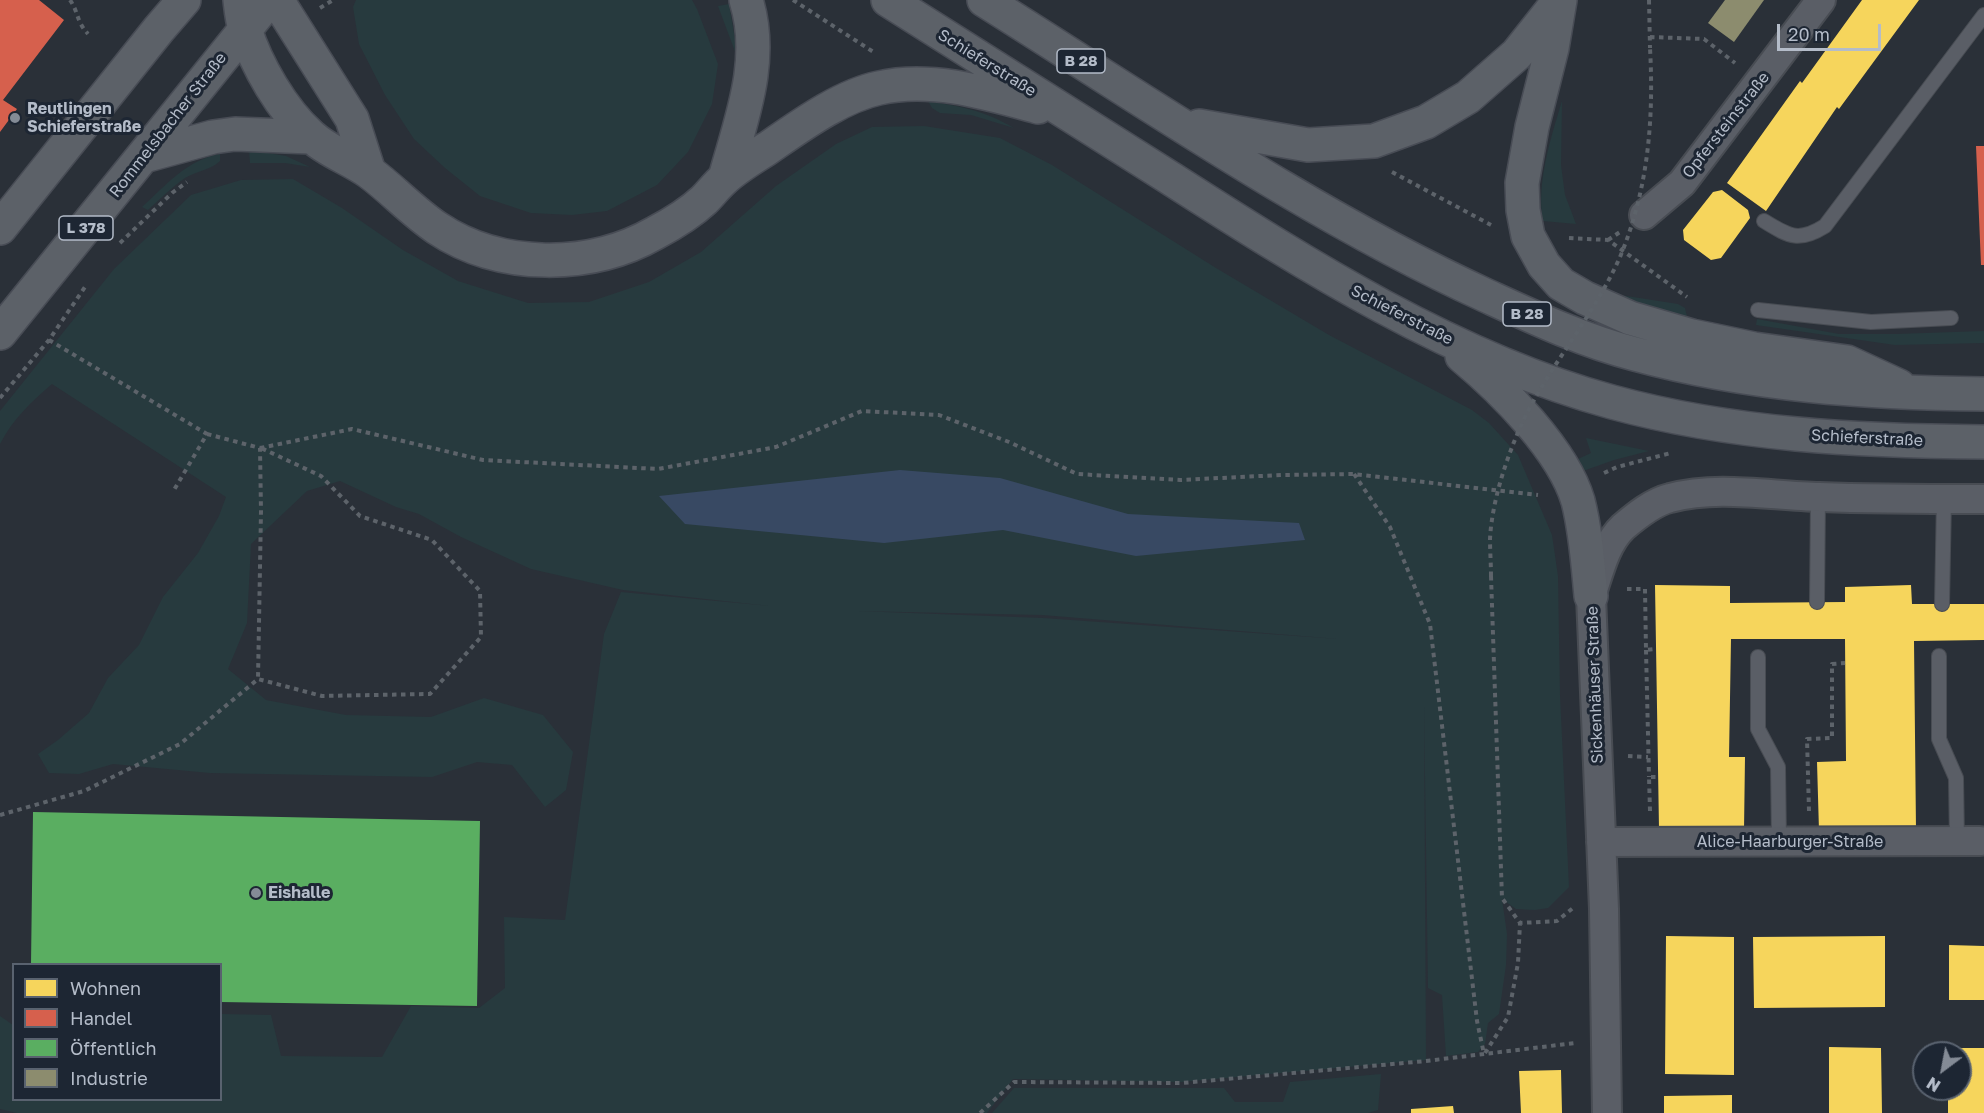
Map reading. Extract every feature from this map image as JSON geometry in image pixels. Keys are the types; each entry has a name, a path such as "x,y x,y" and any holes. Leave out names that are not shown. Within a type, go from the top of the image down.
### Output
{"main road":[{"path":"0,228 184,0"},
{"name":"Rommelsbacher Straße","path":"0,333 144,156 242,14 269,0"},
{"path":"277,0 352,119 369,172"},
{"path":"725,178 751,78 753,44 746,0"},
{"name":"Schieferstraße","path":"888,0 1311,266 1436,333 1511,367 1563,387 1609,401 1678,417 1793,434 1984,442"},
{"name":"B 28","path":"984,0 1178,122 1377,242 1474,290 1589,339 1634,354 1725,375 1811,387 1915,394 1984,394"},
{"path":"1178,122 1308,145 1374,141 1426,122 1468,97 1517,54 1560,0"},
{"path":"1560,0 1552,48 1532,127 1522,183 1523,210 1528,236 1544,265 1561,284 1585,298 1630,318 1692,336 1754,349 1848,362 1915,394"},
{"path":"242,14 275,94 311,137 369,172 438,229 473,246 514,258 544,260 584,257 612,252 635,243 656,233 702,202 725,178 822,113 877,88 898,85 942,86 992,95 1071,116"},
{"path":"144,156 213,137 235,134 311,137"},
{"path":"1436,333 1486,376 1521,413 1546,445 1573,488 1585,541 1591,596"}],"street":[{"name":"Opfersteinstraße","path":"1644,215 1682,183 1821,0"},
{"name":"Sickenhäuser Straße","path":"1607,1113 1601,842 1591,596 1608,548 1622,528 1642,512 1668,498 1704,492 1757,492 1818,497 1984,499"},
{"name":"Alice-Haarburger-Straße","path":"1601,842 1968,841"}],"lane":[{"path":"1764,221 1792,237 1803,237 1825,226 1984,15"},
{"path":"1758,310 1871,322 1951,318"},
{"path":"1816,602 1818,497"},
{"path":"1942,604 1944,499"},
{"path":"1939,656 1939,740 1956,778 1968,841"},
{"path":"1758,657 1758,729 1778,767 1779,842"}],"path":[{"path":"70,0 79,24 88,34"},
{"path":"319,9 333,0"},
{"path":"793,0 870,47 878,55"},
{"path":"1484,1054 1508,1017 1518,963 1520,923 1502,898 1490,538 1496,501 1518,432 1530,408 1607,284 1633,223 1647,167 1653,88 1648,0"},
{"path":"1650,37 1704,39"},
{"path":"1342,144 1492,226"},
{"path":"113,250 172,193 189,181"},
{"path":"1567,238 1608,240"},
{"path":"0,398 49,340 92,276"},
{"path":"49,340 207,434 260,448 321,476 360,516 432,540 480,591 481,637 430,694 322,696 258,679"},
{"path":"260,448 352,429 483,460 658,469 776,447 862,411 939,415 1010,442 1077,474 1180,480 1353,474 1523,493"},
{"path":"174,490 207,434"},
{"path":"0,815 84,791 180,744 258,679 260,448"},
{"path":"1573,488 1617,466 1675,452"},
{"path":"1353,474 1390,527 1430,624 1476,1021 1484,1054"},
{"path":"1627,589 1645,589 1651,842"},
{"path":"1646,650 1656,649"},
{"path":"1810,842 1807,739 1832,738 1832,664 1845,663"},
{"path":"1623,756 1648,757"},
{"path":"1649,777 1659,777"},
{"path":"1520,923 1557,921 1580,903"},
{"path":"980,1113 1014,1082 1182,1083 1426,1061 1606,1040"}],"green space":[{"path":"356,0 692,0 718,64 712,104 688,152 657,185 607,211 572,215 531,213 480,196 414,139 385,95 359,44 353,7"},
{"path":"729,4 735,39 736,54 718,6"},
{"path":"928,101 972,110 1014,128 971,115 940,113 932,108"},
{"path":"1562,101 1561,165 1565,195 1576,224 1543,221 1541,207 1543,176"},
{"path":"924,126 1000,138 1052,165 1216,268 1329,335 1472,410 1489,423 1518,455 1552,535 1558,576 1560,695 1569,887 1548,908 1516,909 1502,899 1507,934 1506,965 1499,1014 1488,1023 1485,1044 1478,1052 1446,1056 1442,995 1428,988 1424,705 1426,1060 1181,1082 1013,1079 987,1113 17,1113 0,1109 0,1016 12,1024 12,1101 222,1101 222,1014 271,1015 281,1056 382,1057 411,1006 479,1008 505,988 504,917 565,920 604,634 621,592 770,606 623,590 531,569 461,537 419,514 396,507 340,481 307,491 251,544 247,623 228,669 266,700 346,715 431,717 484,698 543,715 573,752 566,790 545,807 512,765 477,762 432,777 210,773 113,764 79,774 49,773 38,754 89,713 108,678 139,645 163,597 198,553 219,516 226,497 52,384 23,411 0,444 0,411 114,269 191,195 241,180 293,179 342,208 403,250 458,281 528,303 589,302 649,282 701,252 776,186 836,144 872,127","holes":["857,611 1042,615 1339,639 1043,618"]},
{"path":"249,150 286,156 310,167 285,163 250,163"},
{"path":"220,154 220,161 216,164 185,178 148,210 142,207 187,167"},
{"path":"1607,293 1678,304 1685,308 1688,321"},
{"path":"1757,319 1839,334 1984,331 1984,343 1895,345 1756,325"},
{"path":"1586,438 1649,451 1583,471 1578,459 1591,453"},
{"path":"1381,1074 1378,1110 1368,1113 992,1113 1014,1088 1224,1088 1235,1102 1283,1102 1290,1082"}],"water":[{"path":"900,470 1000,478 1128,514 1299,523 1305,540 1136,556 1003,530 884,543 685,524 659,496"}],"building: Wohnen":[{"path":"1862,0 1919,0 1839,109 1837,107 1766,211 1727,183 1800,81 1802,83"},
{"path":"1722,190 1748,210 1750,218 1721,258 1711,260 1684,240 1683,230 1713,192"},
{"path":"1655,585 1730,586 1730,603 1845,602 1845,587 1911,585 1912,604 1984,604 1984,640 1914,641 1916,830 1819,831 1817,762 1846,761 1845,639 1731,639 1729,757 1745,757 1744,830 1659,829"},
{"path":"1666,936 1734,937 1734,1075 1665,1074"},
{"path":"1885,936 1885,1007 1754,1008 1753,937"},
{"path":"1949,945 1984,946 1984,1000 1949,1000"},
{"path":"1829,1047 1881,1048 1882,1113 1829,1113"},
{"path":"1972,1048 1984,1048 1984,1113 1948,1113 1948,1101 1972,1101"},
{"path":"1561,1070 1562,1113 1521,1113 1519,1071"},
{"path":"1732,1095 1732,1113 1664,1113 1664,1096"},
{"path":"1453,1106 1454,1113 1411,1113 1411,1109"}],"building: Handel":[{"path":"0,0 39,0 64,20 3,100 17,109 0,132"},
{"path":"1976,146 1984,146 1984,265 1981,265"}],"building: Öffentlich":[{"name":"Eishalle","path":"33,812 480,821 477,1006 222,1002 222,963 31,963"}],"building: Industrie":[{"path":"1725,0 1764,0 1734,42 1708,23"}],"place":[{"name":"Reutlingen Schieferstraße","path":"15,118"},
{"name":"Eishalle","path":"256,893"}]}
